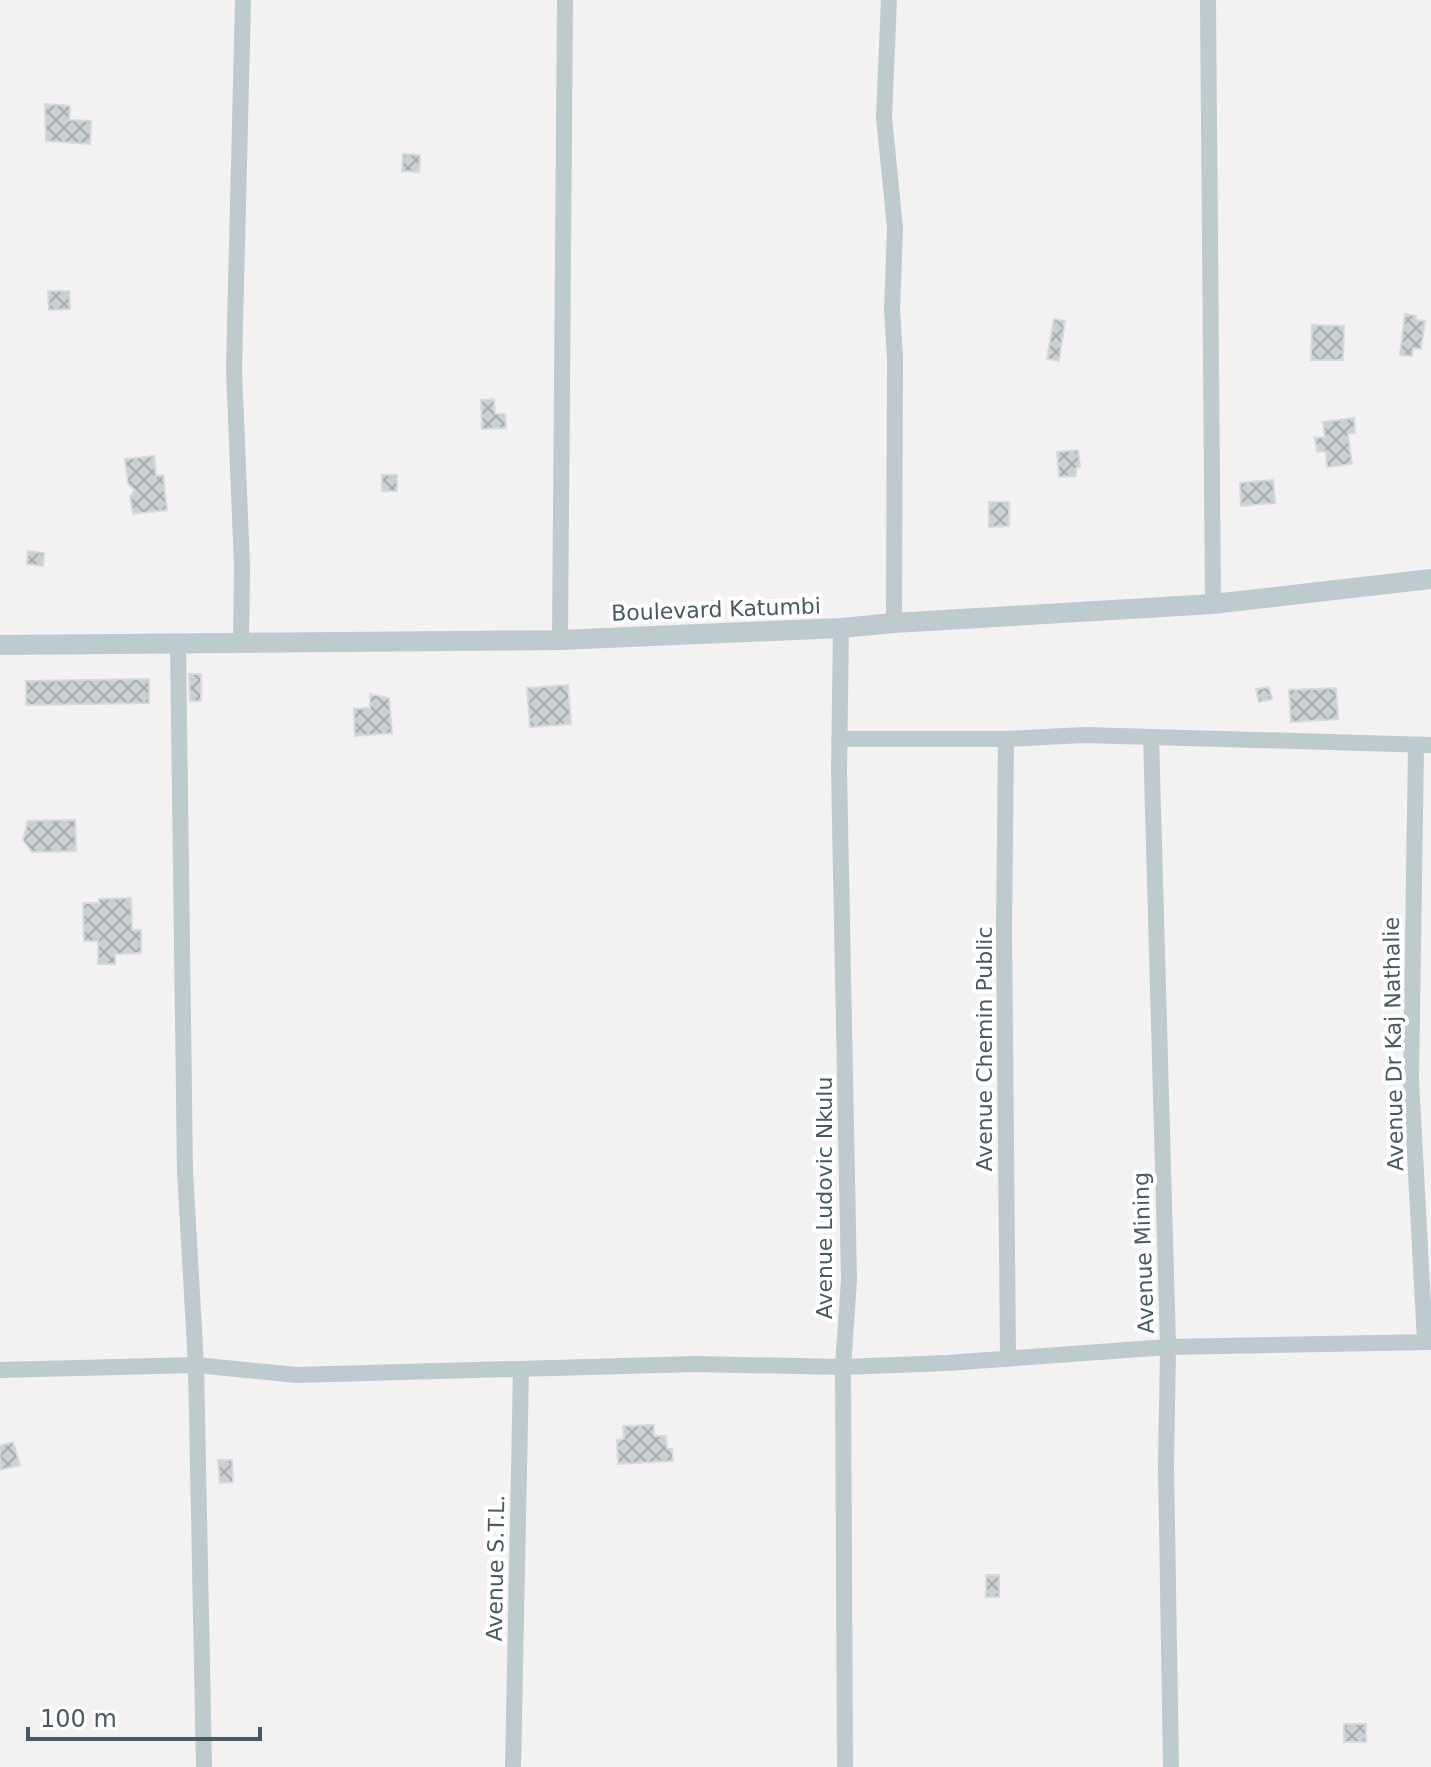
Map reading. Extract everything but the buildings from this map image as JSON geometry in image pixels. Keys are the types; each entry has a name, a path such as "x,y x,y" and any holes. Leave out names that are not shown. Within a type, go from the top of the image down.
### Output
{"street":[{"path":"241,642 242,566 235,444 234,353 243,0"},
{"path":"560,640 565,0"},
{"path":"889,0 884,117 895,228 892,310 895,358 894,623"},
{"path":"1208,0 1213,604"},
{"name":"Boulevard Katumbi","path":"0,645 560,640 841,628 1213,604 1431,579"},
{"name":"Avenue Ludovic Nkulu","path":"841,628 839,739 849,1280 843,1367 845,1767"},
{"path":"178,643 185,1171 196,1365 204,1767"},
{"path":"839,739 1006,739 1084,735 1423,745"},
{"name":"Avenue Mining","path":"1151,737 1168,1347 1166,1466 1171,1767"},
{"name":"Avenue Chemin Public","path":"1006,739 1004,930 1008,1359"},
{"name":"Avenue Dr Kaj Nathalie","path":"1423,745 1411,1080 1428,1342"},
{"path":"0,1370 196,1365 296,1375 695,1364 843,1367 1168,1347 1428,1342"},
{"name":"Avenue S.T.L.","path":"513,1767 521,1370"}]}
